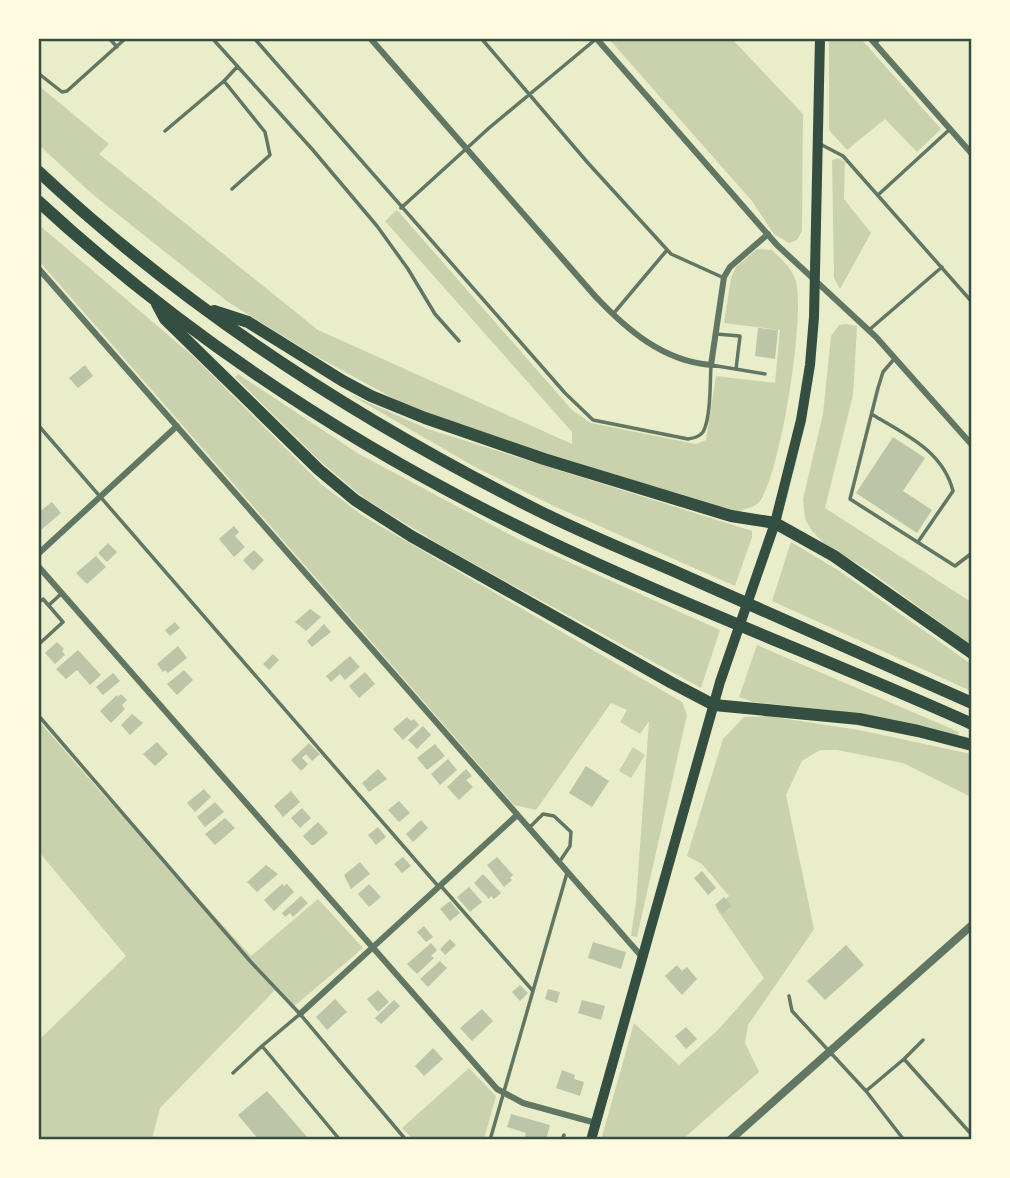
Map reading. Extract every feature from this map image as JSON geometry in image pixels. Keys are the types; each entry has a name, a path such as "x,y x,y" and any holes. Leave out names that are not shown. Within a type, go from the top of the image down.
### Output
{"highway":[{"path":"38,171 200,306 346,405 414,446 538,511 971,703"},
{"path":"38,201 154,298 278,389 397,462 474,504 627,576 971,724"},
{"path":"154,298 165,319 318,469 355,500 411,536 714,705 859,719 971,745"},
{"path":"200,306 248,322 352,386 425,418 544,459 731,516 775,523 834,556 971,653"}],"main road":[{"path":"591,1139 720,682 775,523 801,420 810,365 820,38"}],"street":[{"path":"370,38 612,315 642,340 660,350 694,363 711,365 724,278 730,267 768,234"},
{"path":"596,39 768,234 869,330 971,446"},
{"path":"875,40 971,155"},
{"path":"38,268 643,958"},
{"path":"38,554 177,426"},
{"path":"38,566 504,1094 523,1103 596,1123"},
{"path":"300,1014 516,816"},
{"path":"730,1139 971,925"}],"lane":[{"path":"109,38 117,47"},
{"path":"38,73 62,92 67,91 126,38"},
{"path":"212,38 360,206 408,269 435,314 459,341"},
{"path":"254,38 565,393 593,420 688,439 698,437 706,423 711,365 765,374"},
{"path":"481,38 667,249 681,260 724,278"},
{"path":"401,208 467,148 596,39"},
{"path":"165,131 237,67"},
{"path":"224,81 265,132 270,149 270,155 232,189"},
{"path":"878,195 950,129"},
{"path":"818,143 843,156 971,302"},
{"path":"612,315 667,249"},
{"path":"869,330 942,267"},
{"path":"716,334 740,336 736,369"},
{"path":"895,358 883,372 850,499 956,566 971,553"},
{"path":"873,415 928,449 950,478 953,491 918,542"},
{"path":"38,425 533,992"},
{"path":"49,606 62,593"},
{"path":"38,603 43,599 63,622 38,645"},
{"path":"38,715 406,1139"},
{"path":"528,829 543,814 554,816 571,832 570,846 558,863"},
{"path":"490,1139 567,873"},
{"path":"789,996 792,1011 866,1091 904,1139"},
{"path":"233,1073 300,1014"},
{"path":"866,1091 923,1040"},
{"path":"262,1046 340,1139"},
{"path":"904,1059 971,1135"}],"green space":[{"path":"609,39 732,39 803,114 802,231 797,240 789,243 774,234 752,201"},
{"path":"829,39 861,39 941,129 917,152 885,119 847,150 829,130"},
{"path":"38,85 109,144 99,154 318,330 572,444 572,432 385,221 397,210 572,410 591,423 696,444 706,440 716,376 775,383 780,330 724,323 731,278 736,267 757,249 772,250 795,279 798,296 797,323 790,392 783,428 768,486 760,501 752,507 736,512 472,430 398,401 314,355 228,302 91,193 39,145"},
{"path":"838,158 845,162 844,199 871,233 840,289 834,278 832,160"},
{"path":"38,224 195,358 321,484 363,516 682,702 687,715 637,937 631,936 636,902 649,721 640,734 620,722 627,710 611,703 536,810 514,805 39,261"},
{"path":"839,325 857,326 853,395 825,508 971,602 971,645 871,572 825,544 805,519 803,499 823,414 831,336"},
{"path":"238,374 359,454 520,540 720,630 701,688 447,549 365,499 321,462 235,377"},
{"path":"349,394 428,429 752,531 735,586 554,506 475,467"},
{"path":"791,542 841,572 971,664 971,691 772,601"},
{"path":"757,645 959,732 957,737 838,711 753,702 739,697"},
{"path":"767,716 859,730 971,754 971,797 903,763 837,750 820,750 802,761 786,795 814,929 748,1025 745,1043 759,1072 683,1139 601,1140 634,1023 679,1065 718,1030 764,978 716,908 729,896 702,864 687,856 723,739 744,717"},
{"path":"38,720 251,956 318,899 363,948 292,1008 275,990 160,1108 152,1139 39,1139 39,1040 126,956 39,852"},
{"path":"633,747 645,755 631,778 619,771"},
{"path":"469,1068 496,1096 484,1139 413,1139 402,1128"}],"building":[{"path":"758,328 778,330 775,359 755,356"},
{"path":"85,365 93,376 78,388 69,378"},
{"path":"893,437 925,458 903,491 932,510 917,533 856,493"},
{"path":"52,502 61,513 41,530 38,526 38,513"},
{"path":"234,526 239,532 235,536 245,547 234,557 219,539"},
{"path":"108,543 117,552 107,562 98,553"},
{"path":"254,550 264,560 253,571 243,560"},
{"path":"96,556 106,567 87,584 76,573"},
{"path":"310,609 321,617 306,631 295,622"},
{"path":"175,622 180,628 170,636 165,630"},
{"path":"324,624 331,632 312,647 307,641"},
{"path":"57,642 64,649 62,651 65,655 55,664 45,653"},
{"path":"178,646 187,658 168,673 165,670 163,672 157,664"},
{"path":"78,650 101,675 90,685 77,670 66,679 56,669"},
{"path":"273,654 279,660 269,670 263,664"},
{"path":"350,656 360,667 345,680 340,674 331,682 326,676"},
{"path":"184,670 193,680 177,695 167,684"},
{"path":"365,672 375,684 359,698 349,686"},
{"path":"113,673 120,681 103,695 96,687"},
{"path":"121,694 127,700 122,705 125,709 111,723 100,711"},
{"path":"132,714 143,723 130,735 121,725"},
{"path":"407,717 411,721 414,719 419,725 403,740 393,729"},
{"path":"423,726 431,735 417,749 408,740"},
{"path":"157,742 168,754 155,766 143,754"},
{"path":"309,743 320,754 312,761 306,754 302,758 308,764 301,771 291,760"},
{"path":"435,744 445,756 427,770 417,758"},
{"path":"448,759 457,770 440,785 431,774"},
{"path":"586,766 609,781 592,807 569,793"},
{"path":"378,769 387,779 369,792 362,783"},
{"path":"466,769 472,776 466,780 473,787 459,800 447,787"},
{"path":"204,789 211,797 195,812 187,803"},
{"path":"291,791 300,802 283,817 274,806"},
{"path":"399,801 410,813 399,822 388,810"},
{"path":"215,802 224,812 205,827 197,817"},
{"path":"302,808 311,818 300,828 291,818"},
{"path":"225,818 235,828 215,845 205,834"},
{"path":"421,820 428,828 413,842 406,834"},
{"path":"318,822 328,833 311,845 303,836"},
{"path":"378,827 386,837 376,845 368,835"},
{"path":"403,857 411,866 402,873 394,864"},
{"path":"497,857 513,875 510,878 512,880 504,887 487,865"},
{"path":"360,862 370,874 351,889 344,875"},
{"path":"266,865 278,874 257,892 247,882"},
{"path":"702,871 716,888 708,895 694,878"},
{"path":"483,874 501,893 494,899 491,896 489,899 474,883"},
{"path":"282,884 287,884 294,892 274,911 264,900"},
{"path":"369,884 381,897 369,907 358,894"},
{"path":"469,887 482,902 470,912 457,897"},
{"path":"301,896 308,903 293,917 290,913 285,917 282,913"},
{"path":"724,897 732,906 723,914 715,905"},
{"path":"450,901 460,913 450,921 440,909"},
{"path":"424,926 433,937 426,942 417,932"},
{"path":"450,939 456,945 445,955 440,949"},
{"path":"593,942 626,952 621,969 588,958"},
{"path":"431,943 437,950 431,956 434,958 417,974 407,964"},
{"path":"846,945 864,965 825,1000 807,981"},
{"path":"440,961 447,968 428,987 420,979"},
{"path":"677,965 682,971 687,967 697,979 682,995 665,976"},
{"path":"520,985 528,993 520,1001 512,992"},
{"path":"548,989 560,992 557,1003 545,999"},
{"path":"378,990 389,1002 378,1012 367,999"},
{"path":"335,999 347,1012 327,1030 316,1017"},
{"path":"394,1000 400,1006 381,1024 375,1018"},
{"path":"582,1000 605,1006 601,1020 578,1013"},
{"path":"482,1009 493,1021 472,1041 460,1028"},
{"path":"686,1027 697,1039 686,1049 675,1036"},
{"path":"433,1048 443,1059 424,1076 415,1066"},
{"path":"562,1070 575,1075 574,1079 584,1082 580,1096 556,1088"},
{"path":"267,1091 308,1138 306,1140 259,1140 238,1115"},
{"path":"511,1114 550,1125 546,1140 524,1140 526,1133 507,1127"}]}
